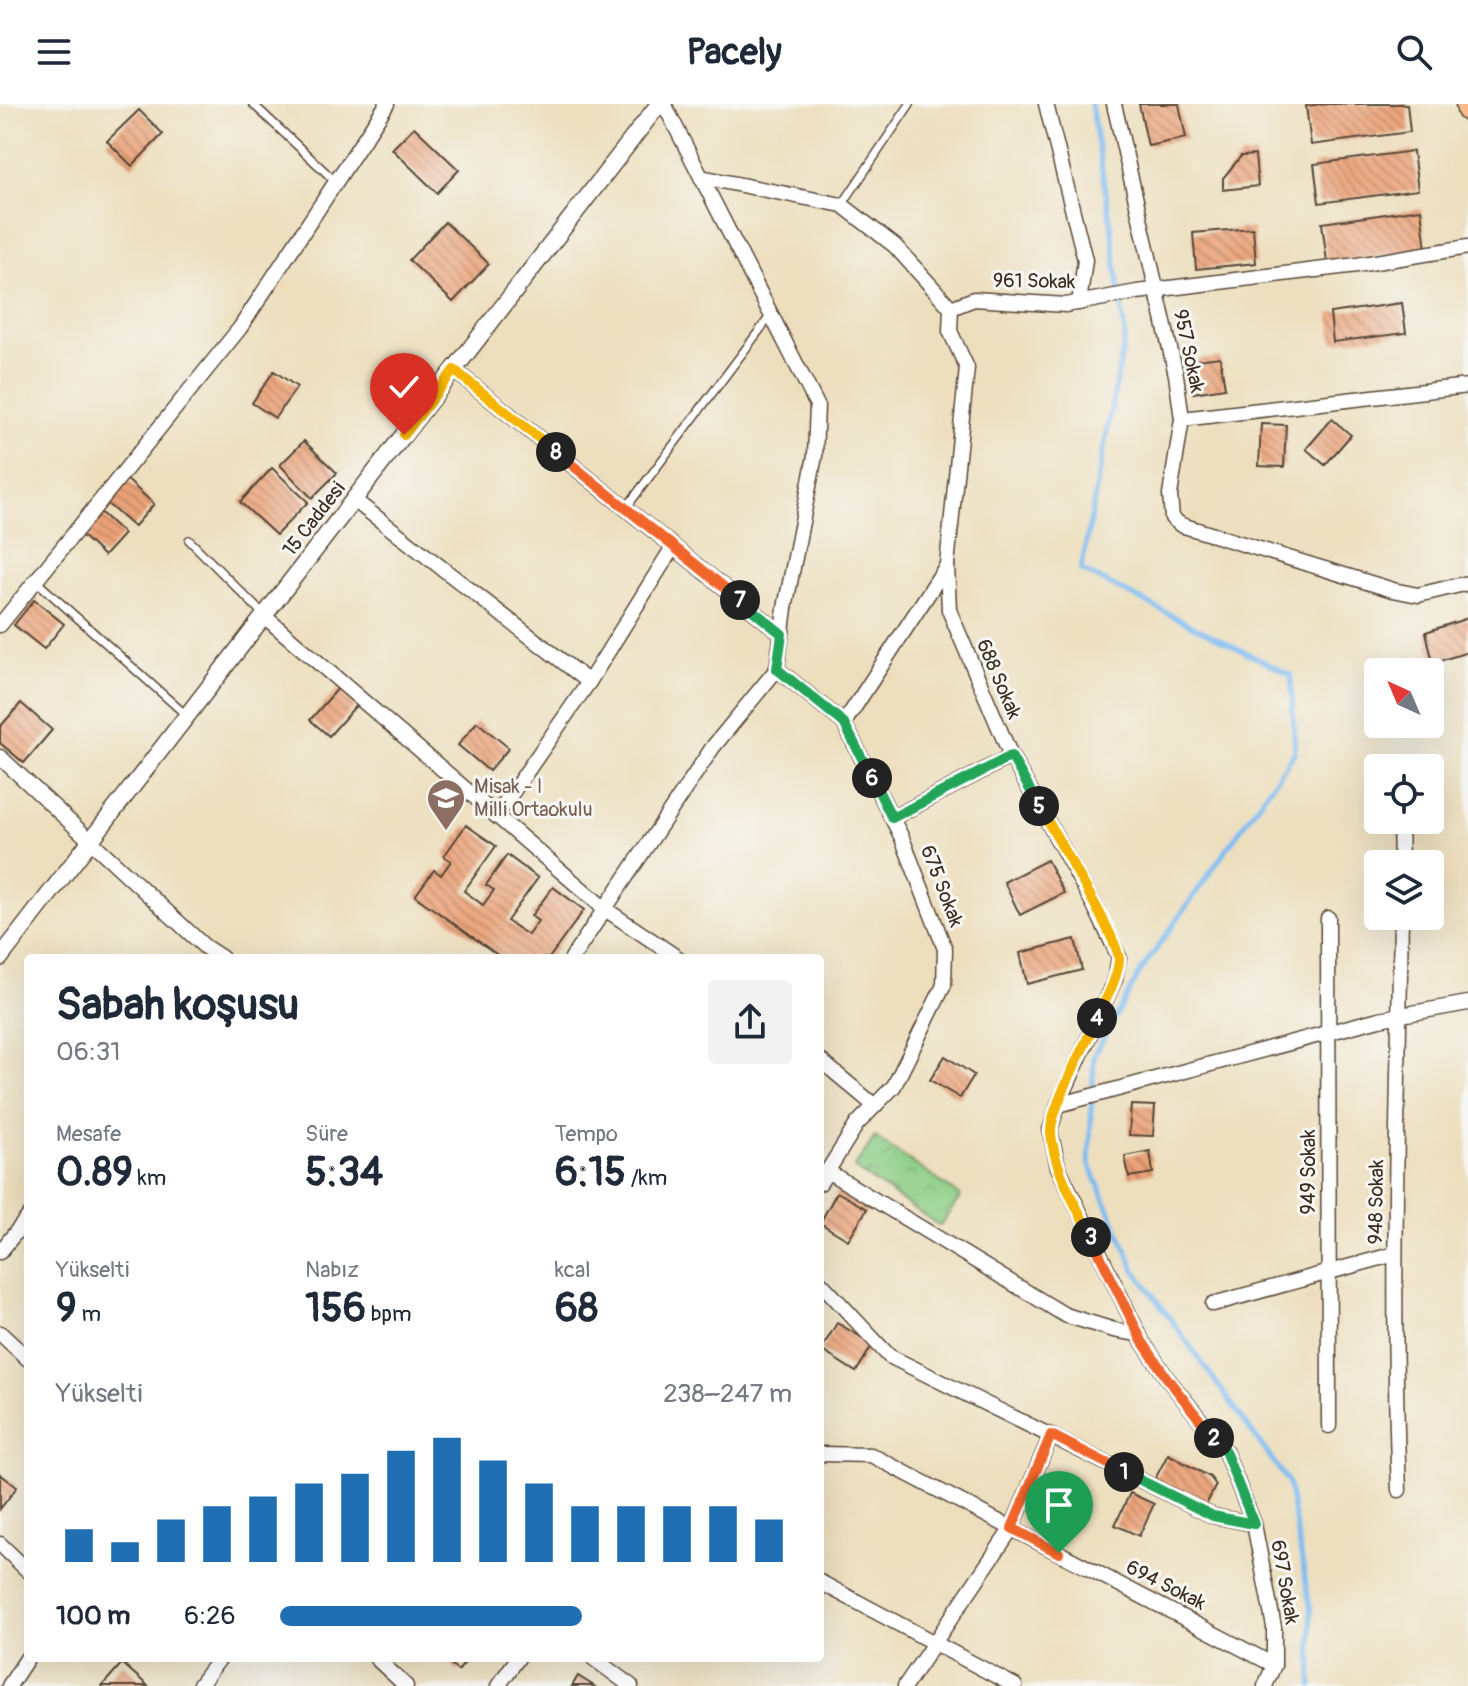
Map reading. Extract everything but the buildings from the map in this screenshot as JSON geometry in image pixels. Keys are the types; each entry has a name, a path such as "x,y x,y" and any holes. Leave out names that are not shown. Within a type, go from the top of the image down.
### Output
{"highway":[{"path":"1467,104 1468,110"}],"street":[{"path":"0,625 240,328 387,104"},
{"path":"575,954 713,747 777,669 815,456 817,405 662,104"},
{"name":"15 Caddesi","path":"0,958 662,104"},
{"path":"1046,104 1085,260 1084,302"},
{"name":"957 Sokak","path":"1114,104 1176,375 1182,419 1468,386"},
{"path":"701,177 842,205 895,246 951,308 950,331 967,368 947,565 844,723 777,669"},
{"name":"961 Sokak","path":"951,308 974,299 1066,305 1137,292 1357,265 1468,247"},
{"path":"454,370 782,634"},
{"path":"1182,419 1170,495 1172,518 1181,525 1393,590 1418,595 1468,583"},
{"path":"354,500 589,682"},
{"path":"496,816 589,682 673,547"},
{"name":"688 Sokak","path":"947,565 949,610 1011,756 1093,903 1119,957 1115,979 1058,1105"},
{"path":"264,616 605,909 672,954"},
{"name":"675 Sokak","path":"824,1177 857,1124 894,1086 944,985 945,949 892,818 844,723"},
{"path":"892,818 1011,756"},
{"path":"0,757 216,954"},
{"name":"949 Sokak","path":"1328,918 1329,1426"},
{"name":"948 Sokak","path":"1399,1490 1395,1254 1401,930"},
{"path":"1058,1105 1379,1019 1468,1003"},
{"path":"824,1063 875,1106"},
{"name":"697 Sokak","path":"1058,1105 1050,1130 1058,1167 1138,1334 1167,1378 1225,1451 1254,1524 1274,1627 1274,1665 1265,1686"},
{"path":"824,1177 1065,1315 1138,1334"},
{"path":"0,1252 24,1222"},
{"path":"1213,1304 1395,1254"},
{"path":"824,1286 889,1356 1213,1516 1254,1524"},
{"path":"0,1333 24,1355"},
{"path":"905,1686 1012,1528 1051,1435"},
{"name":"694 Sokak","path":"824,1454 871,1455 1274,1665"},
{"path":"0,1544 24,1567"},
{"path":"824,1584 1015,1686"},
{"path":"9,1686 25,1662"},
{"path":"199,1686 217,1662"},
{"path":"380,1662 406,1686"},
{"path":"498,1686 515,1662"},
{"path":"598,1662 631,1686"}],"lane":[{"path":"253,104 336,182"},
{"path":"842,205 910,104"},
{"path":"626,508 771,315"},
{"path":"189,540 264,616"},
{"path":"36,581 187,716"}],"green space":[{"path":"875,1137 961,1196 940,1226 854,1168"}],"waterway":[{"path":"1091,104 1125,336 1081,570 1291,675 1295,752 1141,971 1094,1055 1089,1163 1135,1270 1288,1482 1311,1611 1312,1686"}],"place":[{"name":"Misak - I Milli Ortaokulu","path":"446,832"}],"route":[{"path":"404,435 454,370 782,634 777,669 844,723 892,818 1011,756 1093,903 1119,957 1115,979 1058,1105 1050,1130 1058,1167 1142,1341 1225,1451 1254,1524 1213,1516 1051,1435 1012,1528 1059,1553"}]}
